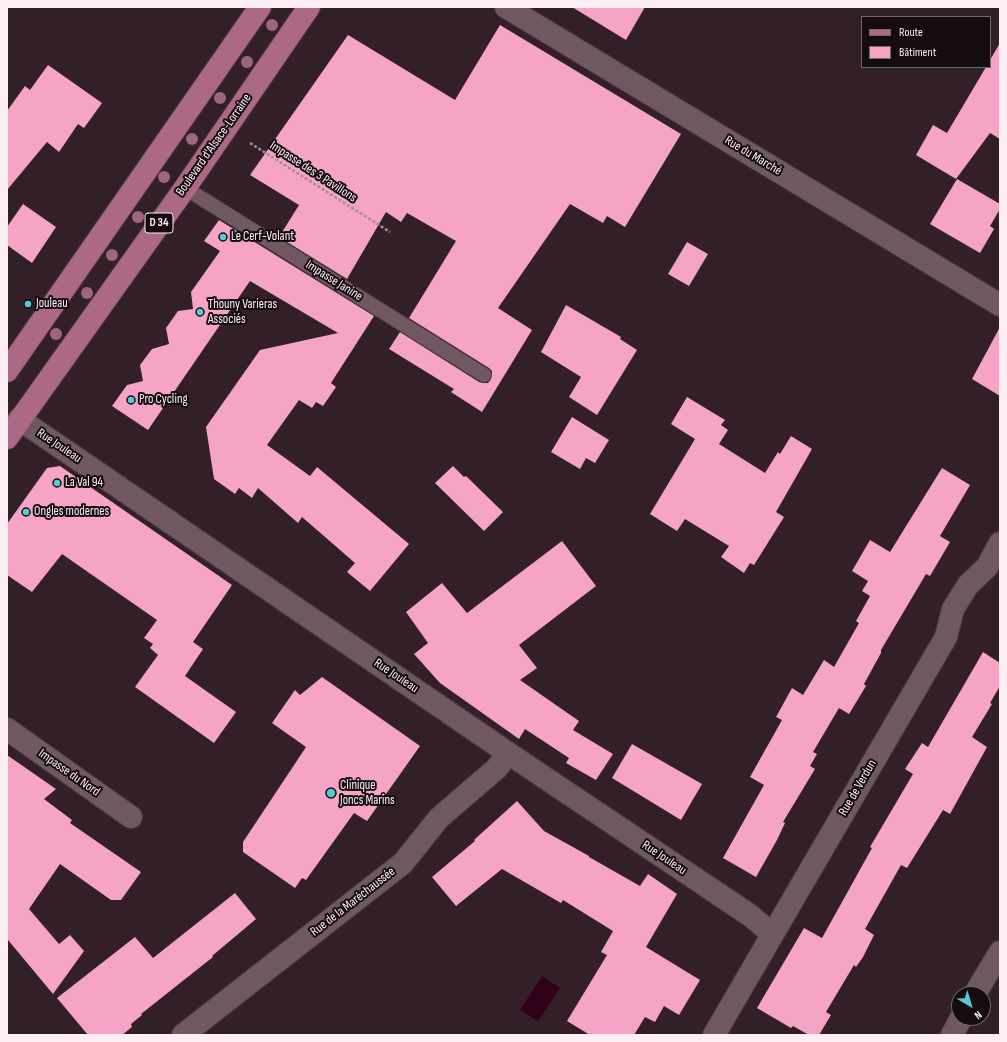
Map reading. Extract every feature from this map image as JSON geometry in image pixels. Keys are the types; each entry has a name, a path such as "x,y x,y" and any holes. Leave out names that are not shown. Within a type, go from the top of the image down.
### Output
{"main road":[{"path":"7,371 260,7"},
{"name":"Boulevard d'Alsace-Lorraine","path":"7,438 19,419 185,188 309,7"}],"street":[{"name":"Rue du Marché","path":"506,7 1000,305"},
{"name":"Rue Jouleau","path":"19,419 508,753 751,916 772,934"},
{"name":"Rue de Verdun","path":"714,1035 946,637 953,610 957,603 968,585 987,567 1000,543"},
{"name":"Impasse du Nord","path":"7,729 131,817"},
{"name":"Rue de la Maréchaussée","path":"183,1035 403,863 439,818 497,768 508,753"},
{"path":"980,986 1000,952"},
{"path":"952,1035 957,1026"}],"lane":[{"name":"Impasse Janine","path":"185,188 484,375"}],"path":[{"name":"Impasse des 3 Pavillons","path":"226,128 390,232"}],"shaded area":[{"path":"542,976 560,988 538,1021 520,1010"}],"building":[{"path":"572,7 645,7 626,40"},
{"path":"500,25 681,134 625,227 607,216 603,223 570,204 498,308 532,330 482,412 451,392 454,389 389,349 400,332 479,382 488,383 491,379 492,371 489,368 409,318 456,241 407,213 401,222 386,212 347,279 279,237 299,205 250,175 348,35 455,100"},
{"path":"1000,43 1000,139 990,133 956,179 916,155 933,125 947,133 985,68 991,68 991,58"},
{"path":"48,65 102,103 84,128 78,124 59,152 47,142 7,190 7,111 25,86 30,90"},
{"path":"957,179 1000,204 1000,209 990,226 994,229 980,253 930,224"},
{"path":"23,204 56,227 32,263 7,245 7,227"},
{"path":"219,220 374,316 331,383 336,387 323,406 316,402 312,408 299,400 267,445 310,476 317,467 409,544 370,591 347,572 355,563 302,517 298,523 258,488 252,498 239,488 235,494 214,479 206,427 260,350 338,333 250,281 148,430 112,406 127,385 143,381 140,365 152,349 169,344 166,328 178,311 193,309 191,292 220,251 204,241"},
{"path":"687,242 708,254 689,286 668,274"},
{"path":"566,305 621,337 620,339 637,350 597,415 569,397 581,377 541,352"},
{"path":"1000,327 1000,396 972,379"},
{"path":"687,397 725,420 721,425 728,430 719,444 765,473 778,452 780,454 791,436 812,449 776,512 784,517 754,565 750,563 744,573 721,557 729,546 685,519 677,531 650,514 695,439 671,424"},
{"path":"572,417 609,440 595,463 586,458 580,469 551,452"},
{"path":"60,466 232,585 193,642 203,649 185,676 236,712 214,743 135,687 158,655 150,648 153,644 144,638 157,620 62,554 32,592 7,575 7,524 47,468"},
{"path":"453,466 464,477 466,476 503,512 484,531 435,483"},
{"path":"942,468 970,485 940,536 950,542 930,576 926,574 881,650 881,653 864,684 866,686 849,714 839,708 813,752 817,754 810,766 815,769 783,822 785,823 777,840 756,877 723,858 764,785 750,777 782,720 776,717 792,688 803,695 824,660 834,667 859,623 856,621 870,596 862,591 868,581 852,571 870,540 890,552"},
{"path":"562,541 596,586 519,645 537,668 520,680 579,721 573,730 613,754 596,780 566,763 569,758 525,729 519,739 440,683 414,654 428,643 406,612 442,583 467,613"},
{"path":"983,652 1000,663 1000,686 990,703 992,704 972,737 987,747 950,814 943,810 907,868 901,865 865,929 874,935 863,957 856,967 854,965 826,1012 831,1015 819,1035 809,1035 793,1026 791,1028 757,1008 804,928 822,938 872,848 870,847 913,774 905,769 922,743 928,747"},
{"name":"Clinique Joncs Marins","path":"322,677 420,746 367,821 354,813 306,880 302,878 295,888 243,852 243,842 306,747 272,723 295,690 300,695"},
{"path":"632,744 702,784 681,820 612,778"},
{"path":"7,755 56,789 44,799 72,820 70,823 141,872 121,900 111,900 60,864 29,909 59,944 70,935 84,951 53,994 8,940 7,941"},
{"path":"517,801 544,831 640,886 648,874 677,894 646,947 700,980 679,1015 664,1006 655,1022 645,1017 634,1035 590,1035 567,1021 607,955 601,952 613,931 563,900 561,903 502,869 456,906 432,877 475,841 474,840"},
{"path":"235,893 256,919 212,956 213,957 141,1014 142,1015 131,1024 132,1027 122,1035 88,1035 57,998 135,937 153,958"}],"place":[{"name":"Le Cerf-Volant","path":"223,237"},
{"name":"Jouleau","path":"28,304"},
{"name":"Thouny Varieras Associés","path":"200,312"},
{"name":"Pro Cycling","path":"131,400"},
{"name":"La Val 94","path":"57,483"},
{"name":"Ongles modernes","path":"26,512"},
{"name":"Clinique Joncs Marins","path":"331,793"}]}
